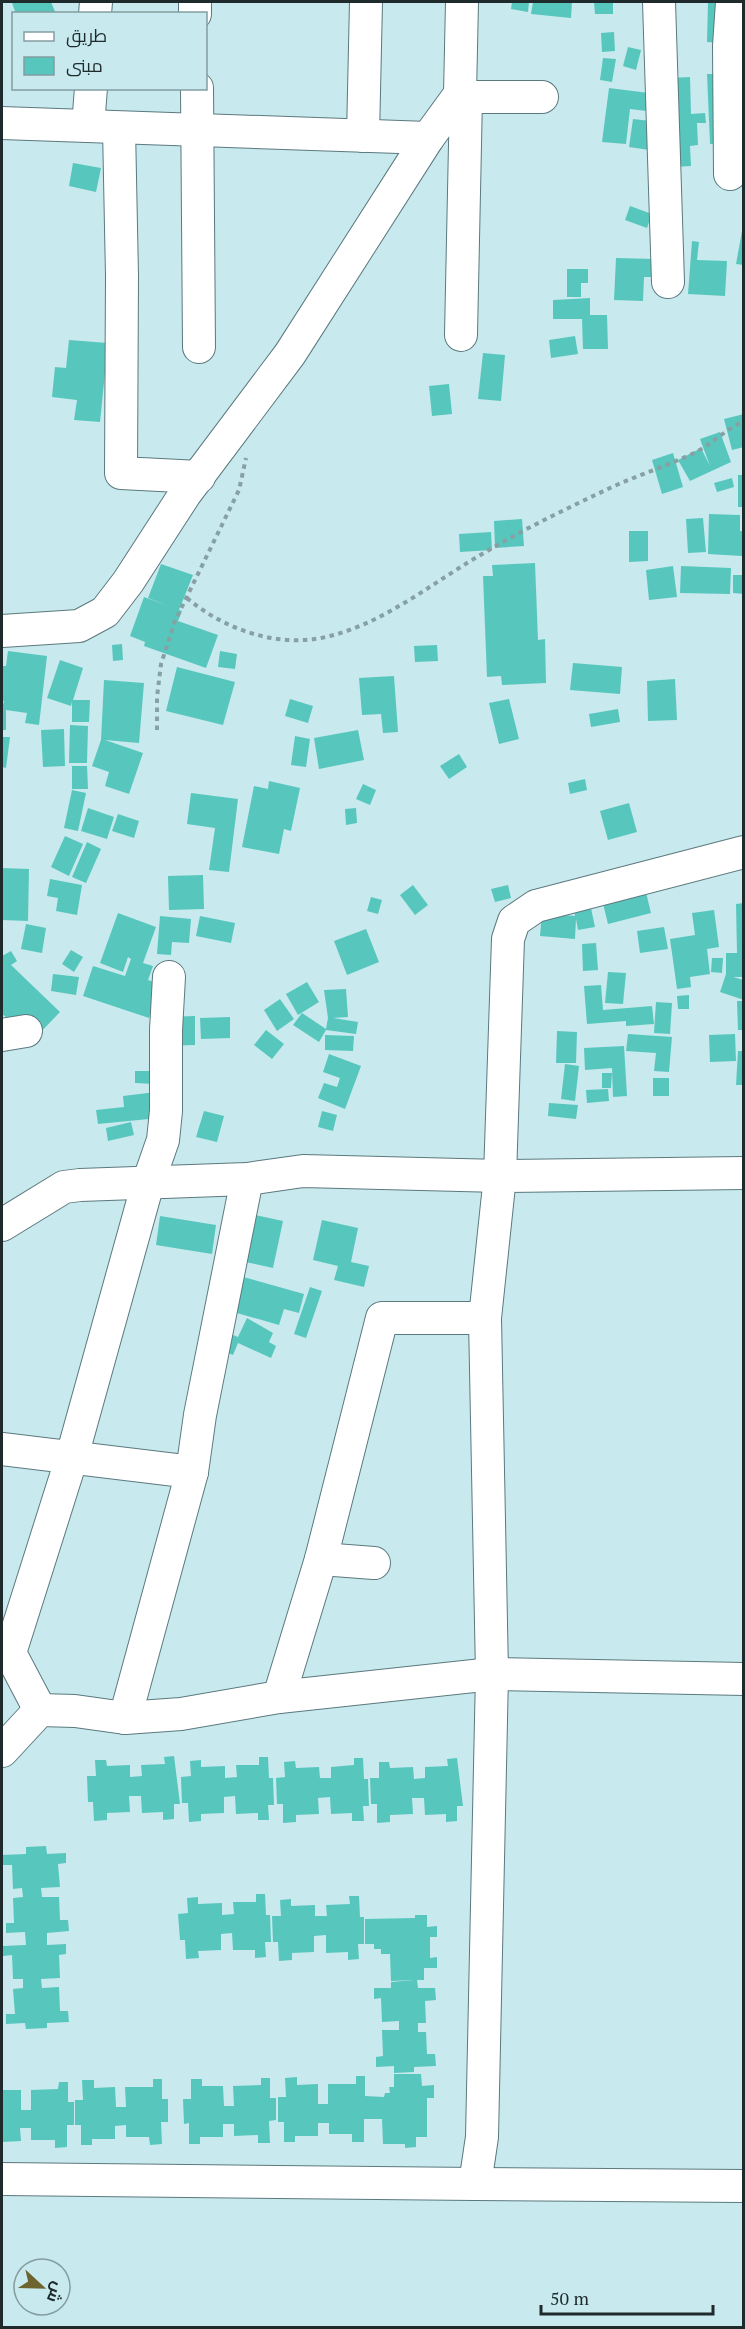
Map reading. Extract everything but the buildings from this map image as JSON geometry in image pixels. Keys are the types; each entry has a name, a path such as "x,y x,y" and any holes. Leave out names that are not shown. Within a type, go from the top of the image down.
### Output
{"street":[{"path":"363,136 366,2"},
{"path":"461,335 462,2"},
{"path":"659,2 668,282"},
{"path":"730,174 729,46 732,2"},
{"path":"88,126 91,90"},
{"path":"197,90 199,347"},
{"path":"463,96 542,97"},
{"path":"2,631 79,626 105,612 129,582 199,477 290,354 428,138 463,96"},
{"path":"2,123 428,138"},
{"path":"119,128 122,265 121,473 199,477"},
{"path":"475,2184 482,2137 492,1674 485,1318 500,1176 508,939 514,921 536,906 744,852"},
{"path":"40,1710 6,1647 72,1460 148,1183 163,1140 166,1111 166,1030 169,977"},
{"path":"2,1225 64,1187 247,1179 303,1172 500,1176 744,1173"},
{"path":"125,1718 192,1472 200,1415 247,1179"},
{"path":"279,1698 321,1559 382,1318 485,1318"},
{"path":"2,1449 72,1460 192,1472"},
{"path":"321,1559 374,1563"},
{"path":"2,1751 40,1710 75,1711 125,1718 181,1714 279,1698 492,1674 744,1680"},
{"path":"2,2179 744,2186"}],"path":[{"path":"157,730 157,697 161,664 175,621 239,490 247,450 243,418"},
{"path":"187,598 207,615 262,635 284,640 305,639 345,631 385,613 491,548 610,488 696,452 744,421"}]}
